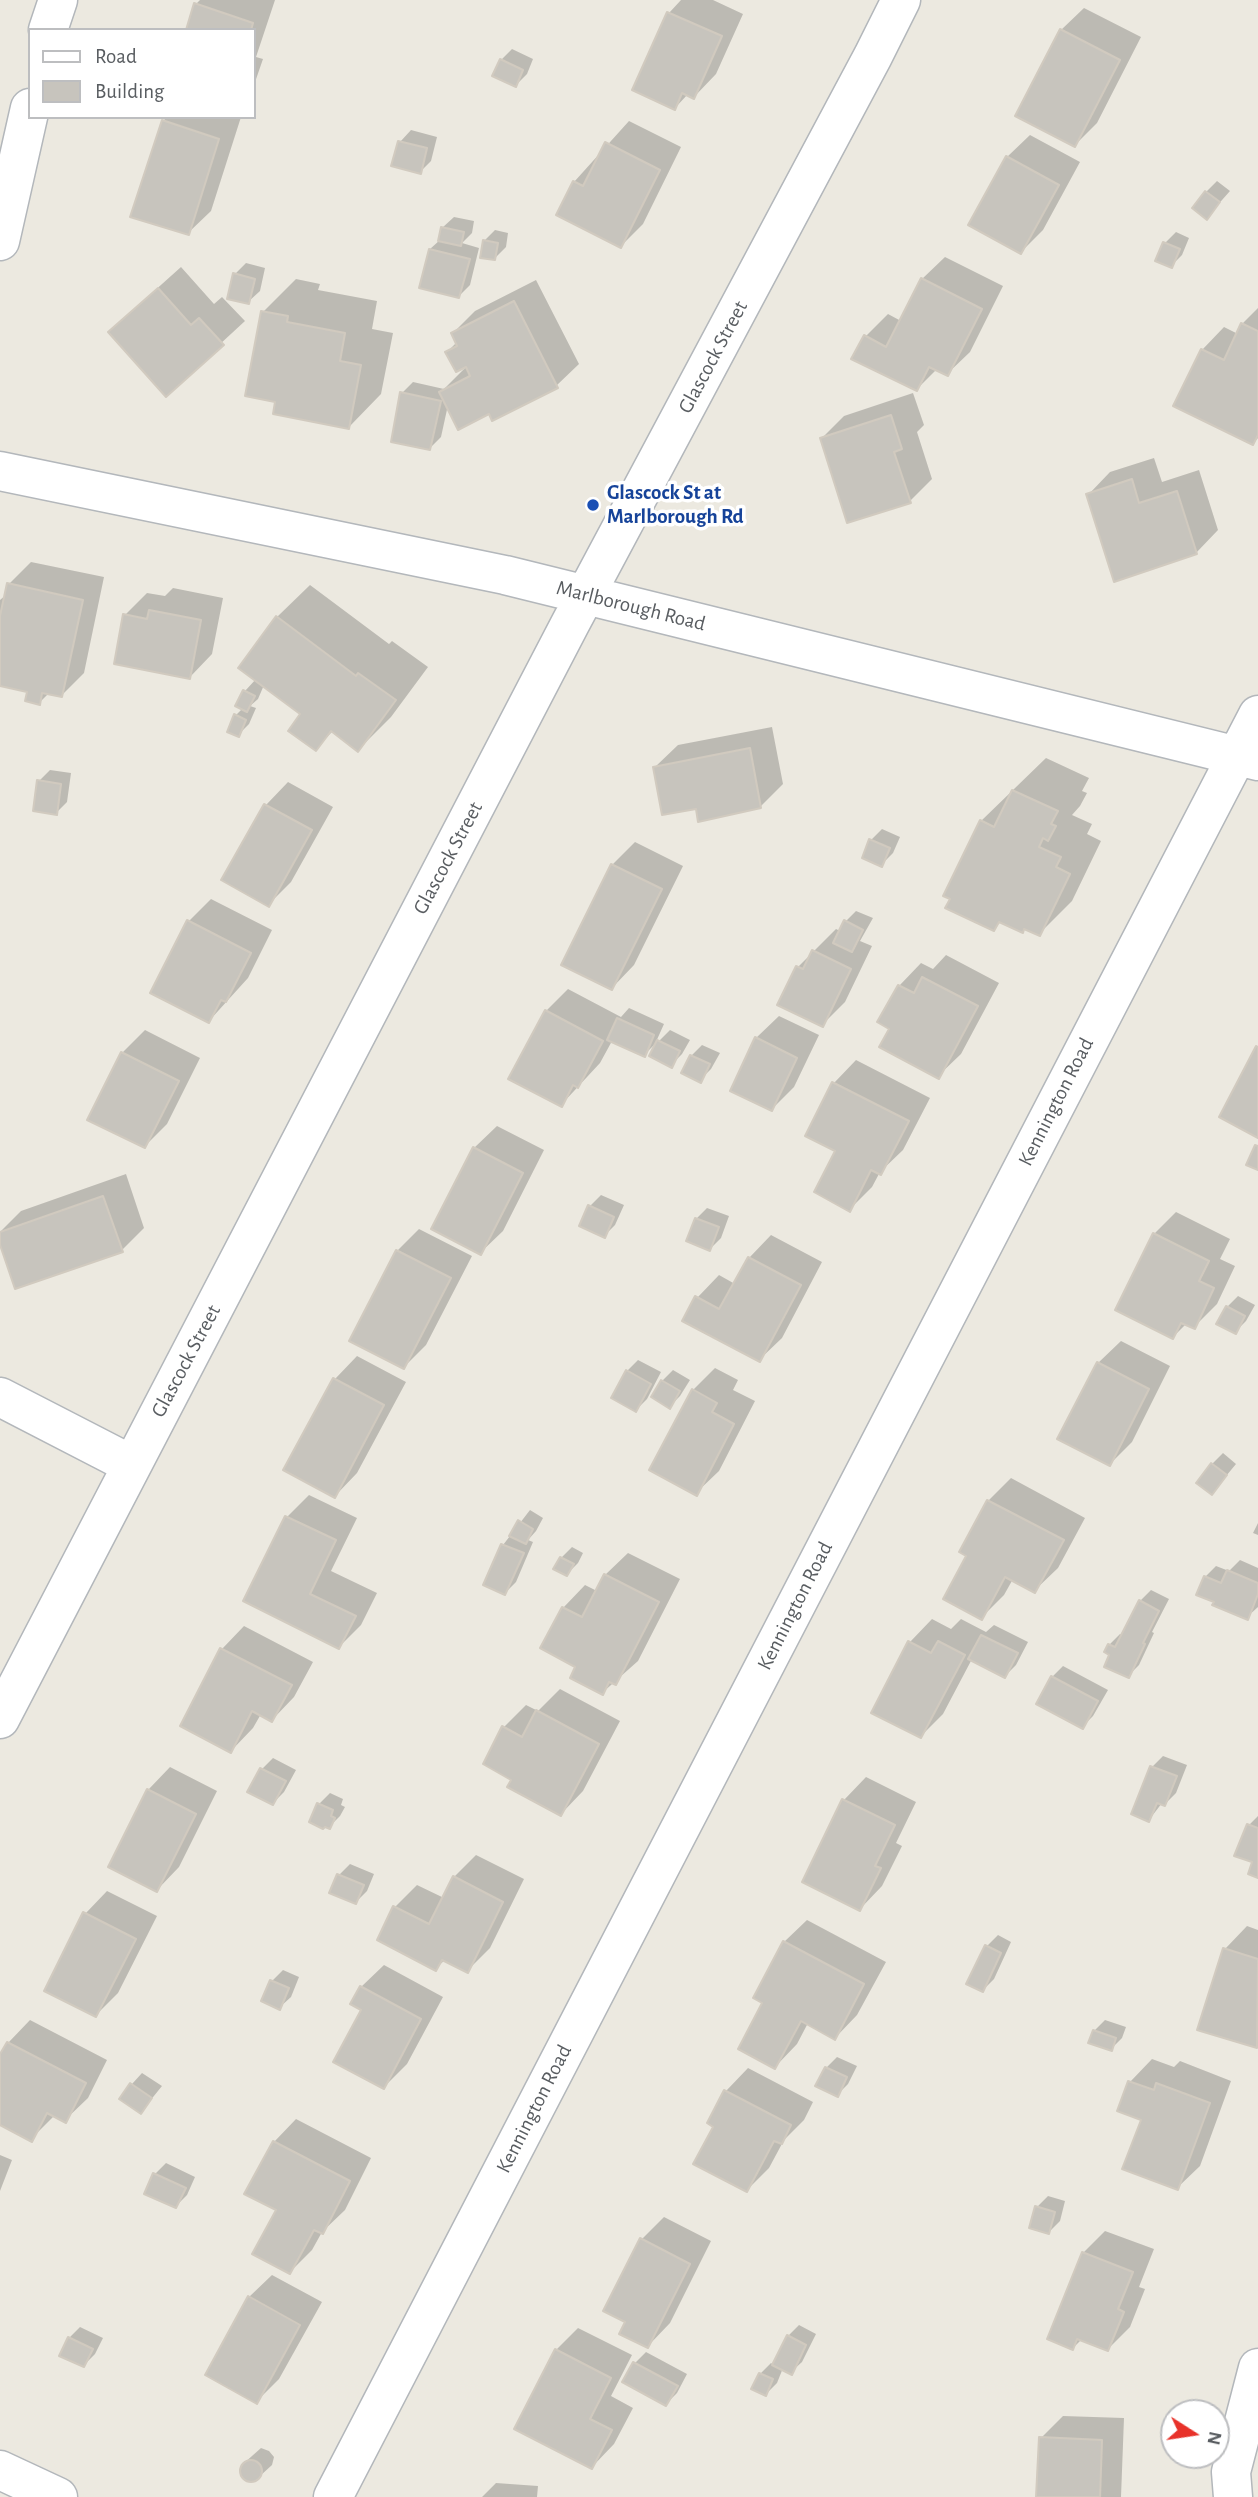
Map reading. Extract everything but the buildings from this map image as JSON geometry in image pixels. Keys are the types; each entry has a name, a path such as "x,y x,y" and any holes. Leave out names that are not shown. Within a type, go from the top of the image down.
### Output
{"street":[{"path":"49,28 58,0"},
{"name":"Glascock Street","path":"0,1719 586,596 901,0"},
{"path":"0,241 28,117"},
{"name":"Marlborough Road","path":"0,471 505,575 1247,758"},
{"name":"Kennington Road","path":"333,2497 1247,758 1258,715"},
{"path":"0,1397 132,1465"},
{"path":"1233,2497 1231,2472 1258,2368"},
{"path":"0,2470 58,2497"}],"place":[{"name":"Glascock St at Marlborough Rd","path":"593,505"}]}
